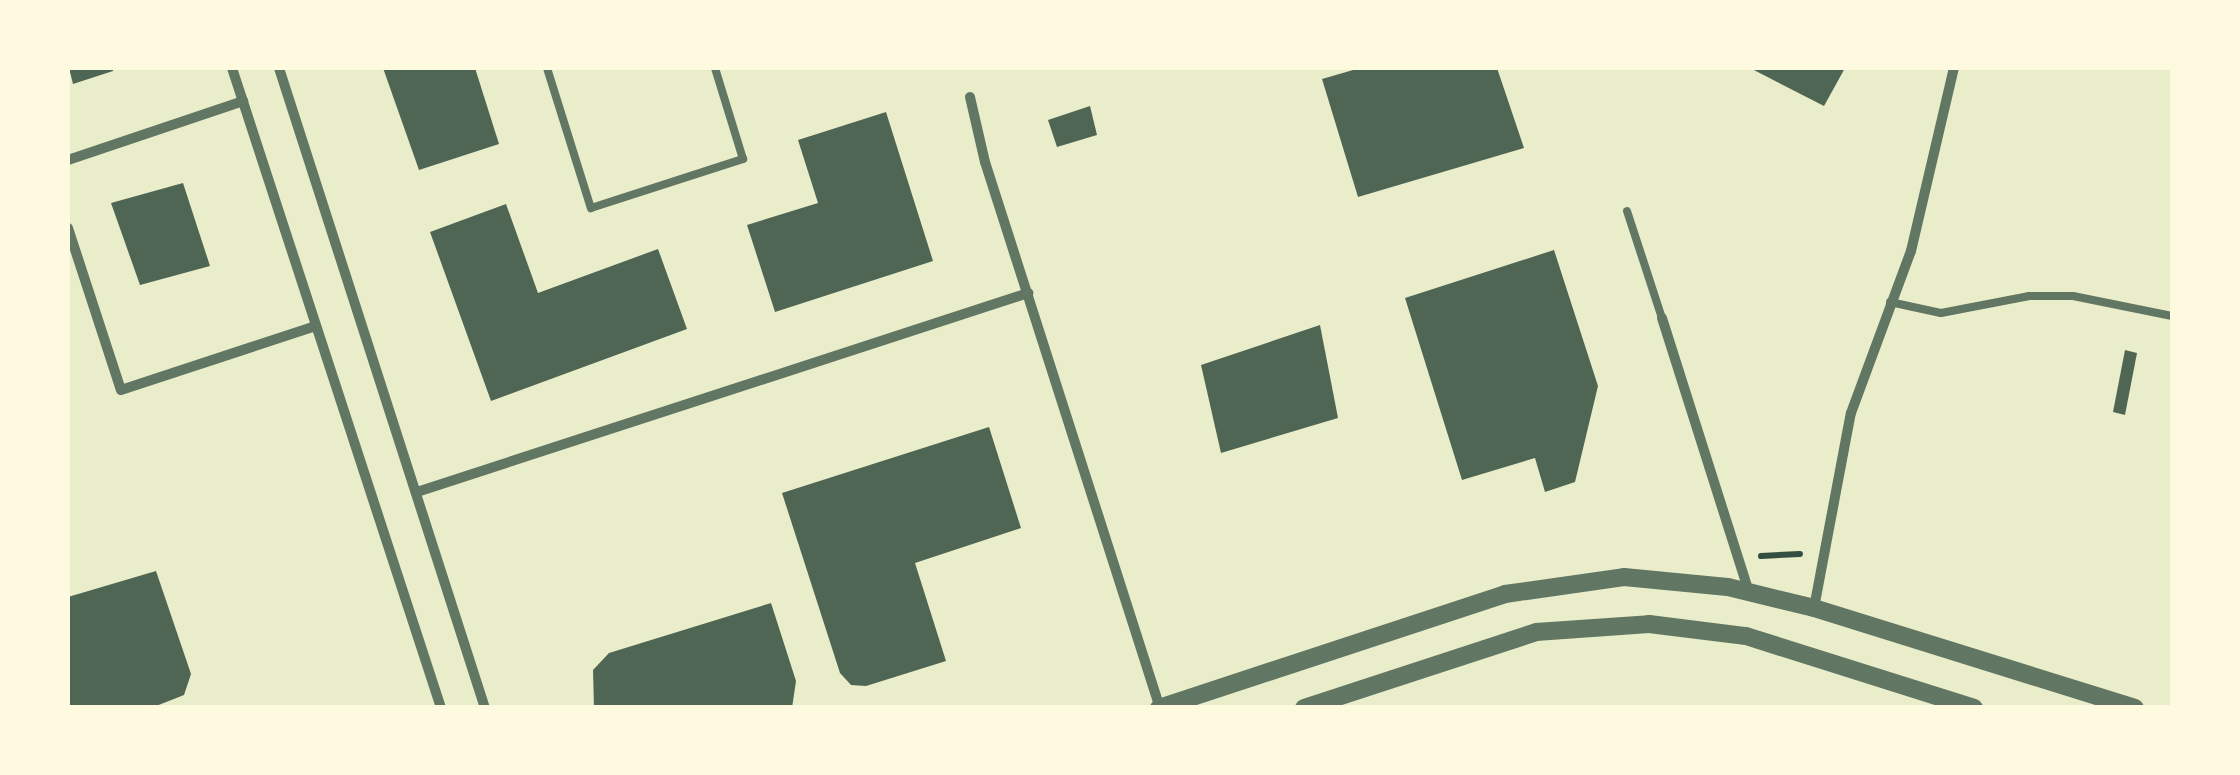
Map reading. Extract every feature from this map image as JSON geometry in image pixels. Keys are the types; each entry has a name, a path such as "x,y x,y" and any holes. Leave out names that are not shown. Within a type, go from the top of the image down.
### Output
{"street":[{"path":"232,68 441,708"},
{"path":"279,68 485,708"},
{"path":"1814,608 1852,413 1881,322 1911,251 1954,68"},
{"path":"970,97 1028,294 1160,707 1505,594 1624,577 1749,592 1814,608 2134,708"},
{"path":"68,160 243,102"},
{"path":"68,228 121,390 316,326"},
{"path":"417,492 1028,294"},
{"path":"1662,318 1749,592"},
{"path":"1304,708 1536,632 1649,624 1746,636 1974,708"}],"lane":[{"path":"547,68 592,208 743,159 714,68"},
{"path":"1627,211 1662,318"},
{"path":"1890,302 1941,314 2029,296 2073,296 2172,316"}],"path":[{"path":"1757,557 1800,554"}],"building":[{"path":"69,68 113,68 113,71 73,84"},
{"path":"383,68 475,68 499,144 419,170"},
{"path":"1360,68 1497,68 1524,148 1358,197 1322,79"},
{"path":"1750,68 1845,68 1824,106"},
{"path":"1090,106 1097,135 1057,147 1048,120"},
{"path":"886,112 933,261 775,312 747,225 818,203 798,140"},
{"path":"183,183 210,266 140,285 111,203"},
{"path":"506,204 538,293 658,249 687,329 491,401 430,232"},
{"path":"1554,250 1598,386 1575,482 1545,492 1535,458 1462,480 1405,298"},
{"path":"1320,325 1338,418 1221,453 1201,365"},
{"path":"2125,350 2137,353 2125,415 2113,412"},
{"path":"989,427 1021,528 915,563 946,661 866,686 851,685 840,673 782,493"},
{"path":"156,571 191,674 184,695 151,708 69,708 68,597"},
{"path":"771,603 796,681 792,708 594,708 593,670 609,653"}]}
